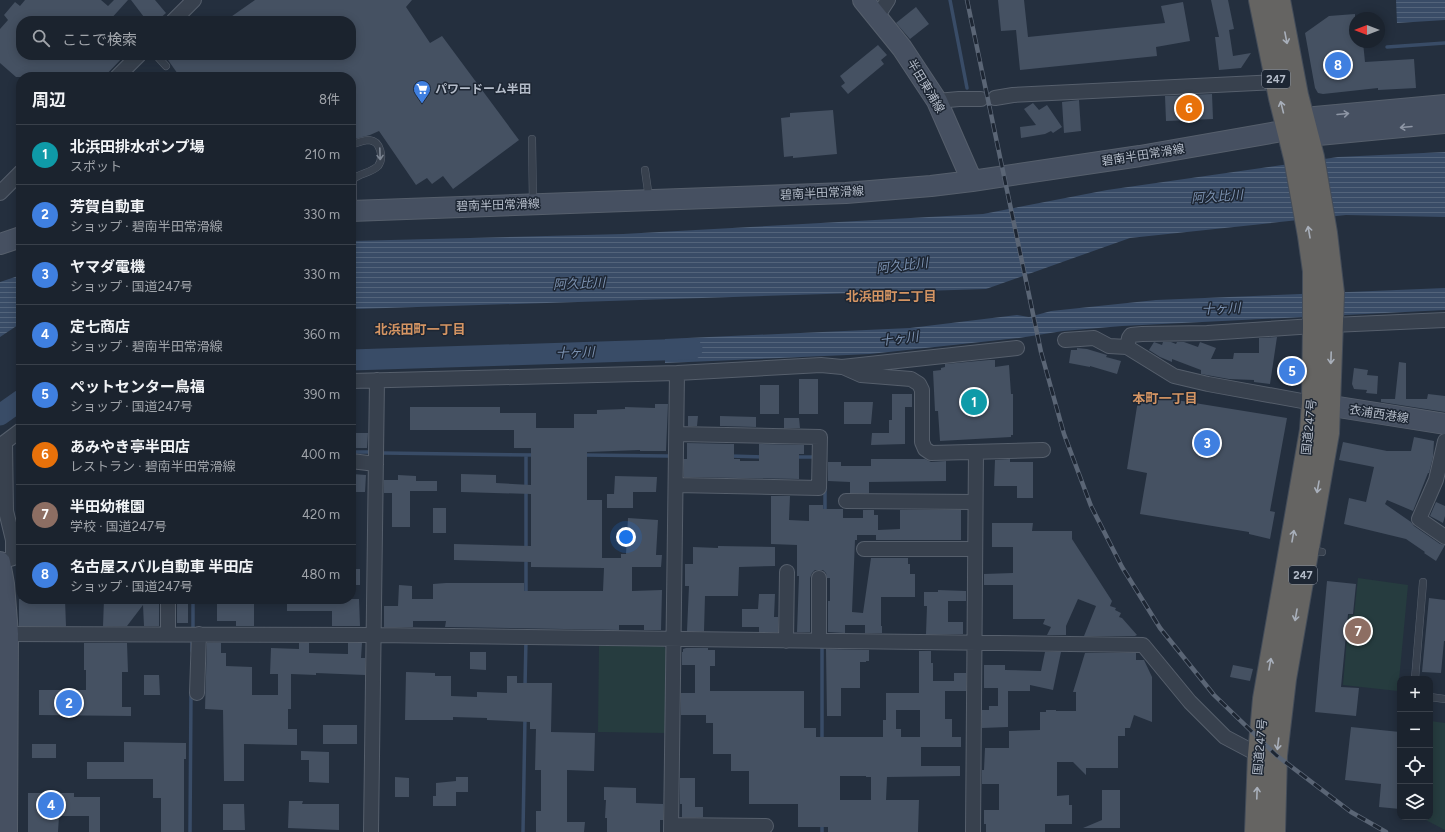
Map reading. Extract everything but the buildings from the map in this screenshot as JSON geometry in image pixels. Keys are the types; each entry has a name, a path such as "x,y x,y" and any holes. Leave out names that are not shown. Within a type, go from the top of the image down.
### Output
{"highway":[{"name":"国道247号","path":"1260,0 1276,82 1300,128"},
{"name":"国道247号","path":"1274,832 1276,755 1285,679 1315,550 1328,433 1321,405 1323,276 1310,236 1298,95 1279,0"},
{"name":"国道247号","path":"1256,832 1259,755 1264,699 1311,430 1321,405"}],"main road":[{"name":"半田東浦線","path":"864,0 902,48 937,101 972,181"},
{"name":"碧南半田常滑線","path":"1409,108 1429,102 1445,101"},
{"name":"碧南半田常滑線","path":"356,211 846,193 972,181 1140,156 1409,108 1445,105"},
{"name":"碧南半田常滑線","path":"1300,128 1445,123"},
{"path":"0,244 16,239"},
{"name":"衣浦西港線","path":"1321,405 1445,424"},
{"path":"0,562 4,584 7,832"}],"street":[{"path":"178,16 194,0"},
{"path":"877,17 888,0"},
{"path":"125,72 135,60"},
{"path":"937,101 959,98 988,98 1013,95 1276,82"},
{"path":"0,193 16,177"},
{"path":"1127,347 1131,335 1142,334 1207,333 1323,322 1445,320"},
{"path":"1065,340 1094,338 1109,346 1127,347 1174,376 1208,384 1321,405"},
{"path":"356,381 677,373 821,365 842,366 1017,348"},
{"path":"842,366 861,375 911,380 918,384 922,390 922,442 925,449 932,453 1043,450"},
{"path":"677,373 671,828 766,826"},
{"path":"371,832 375,635 377,380"},
{"path":"0,562 13,558 13,540 6,511 5,442 16,434"},
{"path":"676,485 819,488 820,437 677,434"},
{"path":"1445,441 1436,480 1419,519 1445,537"},
{"path":"973,832 974,502 976,452"},
{"path":"356,461 376,464"},
{"path":"846,501 974,502"},
{"path":"864,548 974,549"},
{"path":"786,641 787,572"},
{"path":"819,578 819,640"},
{"path":"168,604 168,634"},
{"path":"4,634 375,635 1143,645 1190,702 1225,736 1259,755"},
{"path":"197,693 198,634"}],"lane":[{"path":"161,60 166,66"},
{"path":"532,139 534,204"},
{"path":"356,143 367,140 372,141 380,147 381,152 380,161 377,166 356,176"},
{"path":"644,170 649,200"},
{"path":"1415,676 1424,582"},
{"path":"1433,698 1445,699"}],"green space":[{"path":"1358,578 1408,585 1399,676 1397,676 1397,691 1343,685 1349,615 1354,615"},
{"path":"599,644 662,645 666,649 666,733 598,732"},
{"path":"1433,721 1445,723 1445,830 1426,820 1433,820"}],"water":[{"path":"1396,0 1445,0 1445,20 1397,23"},
{"name":"阿久比川","path":"1445,152 1445,217 1346,215 1130,238 986,289 356,309 356,241 623,234 983,214 1107,190 1338,157"},
{"path":"16,277 16,326 0,337 0,282"},
{"path":"1445,288 1445,310 1122,326 1063,331 1019,338 870,354 665,363 665,339 910,328 1017,315 1029,317 1051,311 1156,300"}],"waterway":[{"path":"950,0 967,88"},
{"path":"1387,47 1445,43"},
{"name":"十ヶ川","path":"356,360 692,349"},
{"name":"十ヶ川","path":"0,415 16,404"},
{"path":"356,452 369,452"},
{"path":"383,453 535,455"},
{"path":"526,455 526,549"},
{"path":"583,455 668,456"},
{"path":"730,456 764,457"},
{"path":"796,457 813,457"},
{"path":"825,487 825,513"},
{"path":"526,557 526,595"},
{"path":"193,604 193,629"},
{"path":"525,687 526,639"},
{"path":"192,640 192,651"},
{"path":"822,647 822,741"},
{"path":"190,832 191,693"},
{"path":"523,832 525,717"},
{"path":"822,823 822,832"}],"railway":[{"path":"967,0 1041,352 1064,434 1091,506 1122,567 1160,628 1214,695 1276,755 1351,812 1386,832"}],"place":[{"name":"名古屋スバル自動車 半田店","path":"1338,65"},
{"name":"パワードーム半田","path":"422,104"},
{"name":"あみやき亭半田店","path":"1189,108"},
{"name":"ペットセンター鳥福","path":"1292,371"},
{"name":"北浜田排水ポンプ場","path":"974,402"},
{"name":"ヤマダ電機","path":"1207,443"},
{"name":"半田幼稚園","path":"1358,631"},
{"name":"芳賀自動車","path":"69,703"},
{"name":"定七商店","path":"51,805"}],"district":[{"name":"北浜田町二丁目","path":"891,296"},
{"name":"北浜田町一丁目","path":"420,329"},
{"name":"本町一丁目","path":"1165,398"}]}
